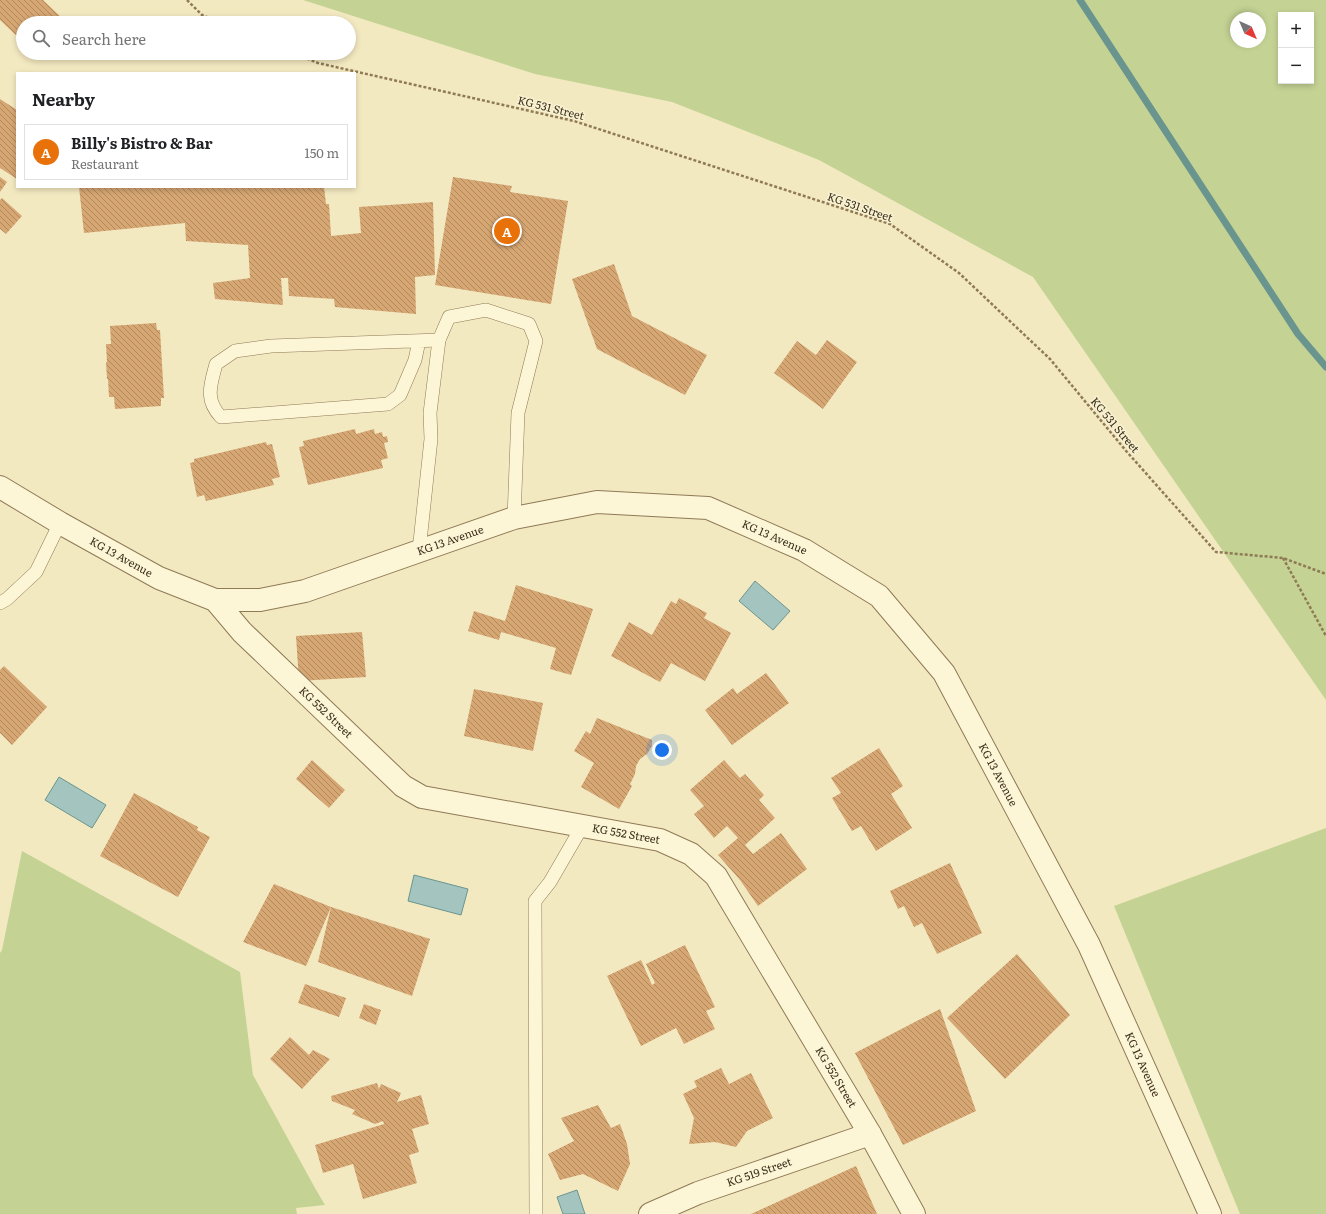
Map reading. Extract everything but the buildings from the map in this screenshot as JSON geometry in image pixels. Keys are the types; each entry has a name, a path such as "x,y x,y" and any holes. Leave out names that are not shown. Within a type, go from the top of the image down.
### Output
{"street":[{"name":"KG 13 Avenue","path":"0,487 60,523 159,578 215,600 260,600 305,591 514,518 597,502 708,508 804,550 880,596 944,673 1089,945 1210,1214"},
{"name":"KG 552 Street","path":"215,600 242,632 403,786 422,797 442,802 583,825 660,840 690,854 716,876 870,1134 914,1214"},
{"name":"KG 519 Street","path":"650,1214 698,1193 870,1134"}],"lane":[{"path":"419,551 430,439 430,413 439,340 449,317 486,310 529,324 536,341 518,413 514,518"},
{"path":"419,341 416,360 400,395 388,404 221,417 213,408 210,389 216,364 235,351 271,346 439,340"},
{"path":"0,603 7,599 36,572 60,523"},
{"path":"536,1214 535,901 550,882 583,825"}],"path":[{"path":"187,0 204,16"},
{"name":"KG 531 Street","path":"310,60 318,63 574,121 890,224 960,273 1050,359 1127,452 1216,552 1283,558 1326,574"},
{"path":"1283,558 1326,636"}],"green space":[{"path":"303,0 1326,0 1326,700 1033,277 819,160 672,102 535,74"},
{"path":"1326,828 1326,1214 1240,1214 1114,906"},
{"path":"22,851 240,972 253,1075 325,1205 296,1208 297,1214 0,1214 0,953 2,950"}],"water":[{"path":"755,581 790,611 773,630 739,601"},
{"path":"59,777 106,805 92,828 45,800"},
{"path":"414,875 468,889 461,915 408,901"},
{"path":"577,1190 585,1214 563,1214 557,1197"}],"waterway":[{"path":"1080,0 1298,334 1326,367"}],"place":[{"name":"Billy's Bistro & Bar","path":"507,231"}]}
